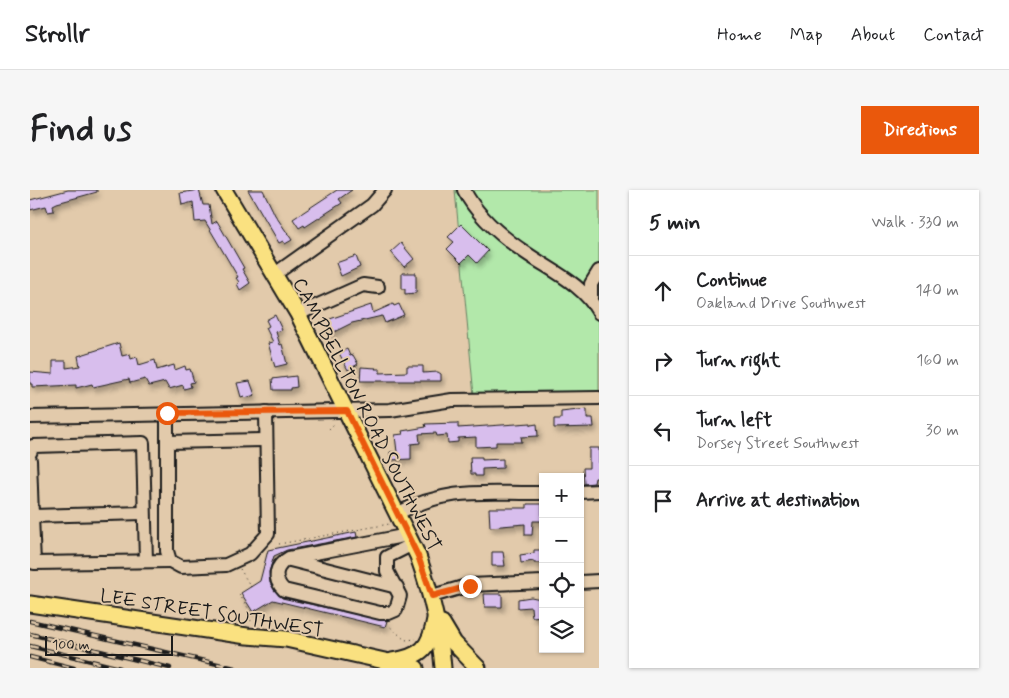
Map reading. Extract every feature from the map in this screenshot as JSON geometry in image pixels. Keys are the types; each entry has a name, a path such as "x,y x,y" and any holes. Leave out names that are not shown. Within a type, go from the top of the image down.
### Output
{"main road":[{"name":"CAMPBELLTON ROAD SOUTHWEST","path":"224,190 298,314 405,528 432,596 443,668"},
{"name":"LEE STREET SOUTHWEST","path":"30,604 247,636 286,639 416,668"},
{"path":"381,661 401,660 421,652 428,644 432,635 436,613"},
{"path":"436,613 454,643 478,668"}],"street":[{"path":"275,274 372,205 385,190"},
{"path":"464,190 482,216 524,252 568,279 591,298 599,313"},
{"path":"591,298 591,284 599,271"},
{"path":"298,314 363,285 378,287"},
{"path":"30,417 390,410 452,400 599,398"},
{"path":"30,460 34,563 170,561 181,567 226,565 250,554 268,534 266,412"},
{"path":"167,413 167,551 170,561"},
{"path":"167,442 266,440"},
{"path":"30,453 34,446 143,443 146,561"},
{"path":"584,492 599,491"},
{"path":"405,528 378,541 288,559 281,563 277,570 276,578 284,590 390,613 396,610 400,596 387,571 387,557 405,528 432,498 458,492 539,493"},
{"path":"31,516 144,513"},
{"path":"378,541 382,552 387,557"},
{"path":"288,559 397,587"},
{"path":"584,582 599,581"},
{"path":"432,596 470,586 539,582"}],"path":[{"path":"279,544 405,528"},
{"path":"240,568 251,587"},
{"path":"239,594 252,614"},
{"path":"386,624 405,640 415,638 422,643"}],"green space":[{"path":"455,190 599,190 599,398 475,407"}],"building":[{"path":"68,190 97,190 97,192 57,203 53,205 54,211 48,212 46,206 30,210 30,200"},
{"path":"199,190 203,205 209,205 212,224 217,221 244,268 242,269 250,283 240,290 237,284 239,282 236,278 238,277 205,221 195,222 193,202 182,205 180,193"},
{"path":"248,190 263,190 275,215 292,240 285,244 283,241 279,243"},
{"path":"337,190 352,190 339,199 342,203 305,227 304,225 299,228 293,219"},
{"path":"461,224 488,251 477,263 469,255 461,263 447,249 454,242 448,237"},
{"path":"401,243 414,259 404,267 391,252"},
{"path":"356,256 360,267 341,276 336,263"},
{"path":"402,273 416,273 416,293 405,294 405,289 402,289"},
{"path":"393,304 394,306 399,304 404,315 385,323 382,316 352,323 330,334 324,321 371,305 373,313"},
{"path":"275,315 282,330 276,332 280,345 282,344 287,364 275,367 268,343 273,342 266,328 269,326 266,320"},
{"path":"119,343 122,356 130,354 131,359 137,357 139,365 155,360 157,370 174,365 175,370 185,366 186,370 190,369 194,382 190,383 191,387 184,389 183,385 169,389 165,382 149,386 145,379 130,383 129,379 93,387 92,384 76,388 76,385 32,387 32,384 30,384 30,372 53,374 53,361 66,361 66,368 80,366 78,356"},
{"path":"347,349 350,356 353,355 358,364 348,370 339,353"},
{"path":"407,366 423,366 423,373 438,372 441,374 441,381 360,381 361,367 380,369 380,373 407,372"},
{"path":"296,376 297,387 291,388 291,390 273,390 272,379"},
{"path":"250,381 255,395 245,398 244,396 241,397 237,383"},
{"path":"587,409 587,418 593,418 594,427 554,428 554,419 561,419 561,412"},
{"path":"458,423 458,428 531,423 531,425 537,424 538,436 521,437 522,442 496,442 496,446 476,447 476,437 458,438 458,442 448,443 447,435 437,436 436,433 419,434 420,443 411,444 411,459 390,460 390,452 397,452 395,435 403,434 402,431 426,427 425,424"},
{"path":"589,448 599,448 599,478 595,478 594,483 584,484 583,468 589,468"},
{"path":"470,457 482,457 482,460 503,459 503,468 482,469 482,476 475,476 475,474 471,474"},
{"path":"527,504 539,504 539,521 533,521 532,535 525,535 525,524 490,527 489,508 527,508"},
{"path":"356,532 357,537 287,550 274,556 269,572 270,583 282,598 387,621 385,627 273,600 253,612 241,593 260,581 268,550"},
{"path":"534,550 539,550 539,563 534,563 534,561 521,563 520,555 534,553"},
{"path":"492,552 503,552 505,566 492,566"},
{"path":"484,594 502,594 502,607 485,607"},
{"path":"531,597 539,599 539,616 532,617 531,607 518,608 518,599"}],"railway":[{"path":"30,621 235,668"},
{"path":"30,634 170,668"},
{"path":"30,646 120,668"},
{"path":"30,657 74,668"}],"route":[{"path":"167,413 347,411 418,556 432,596 470,586"}]}
